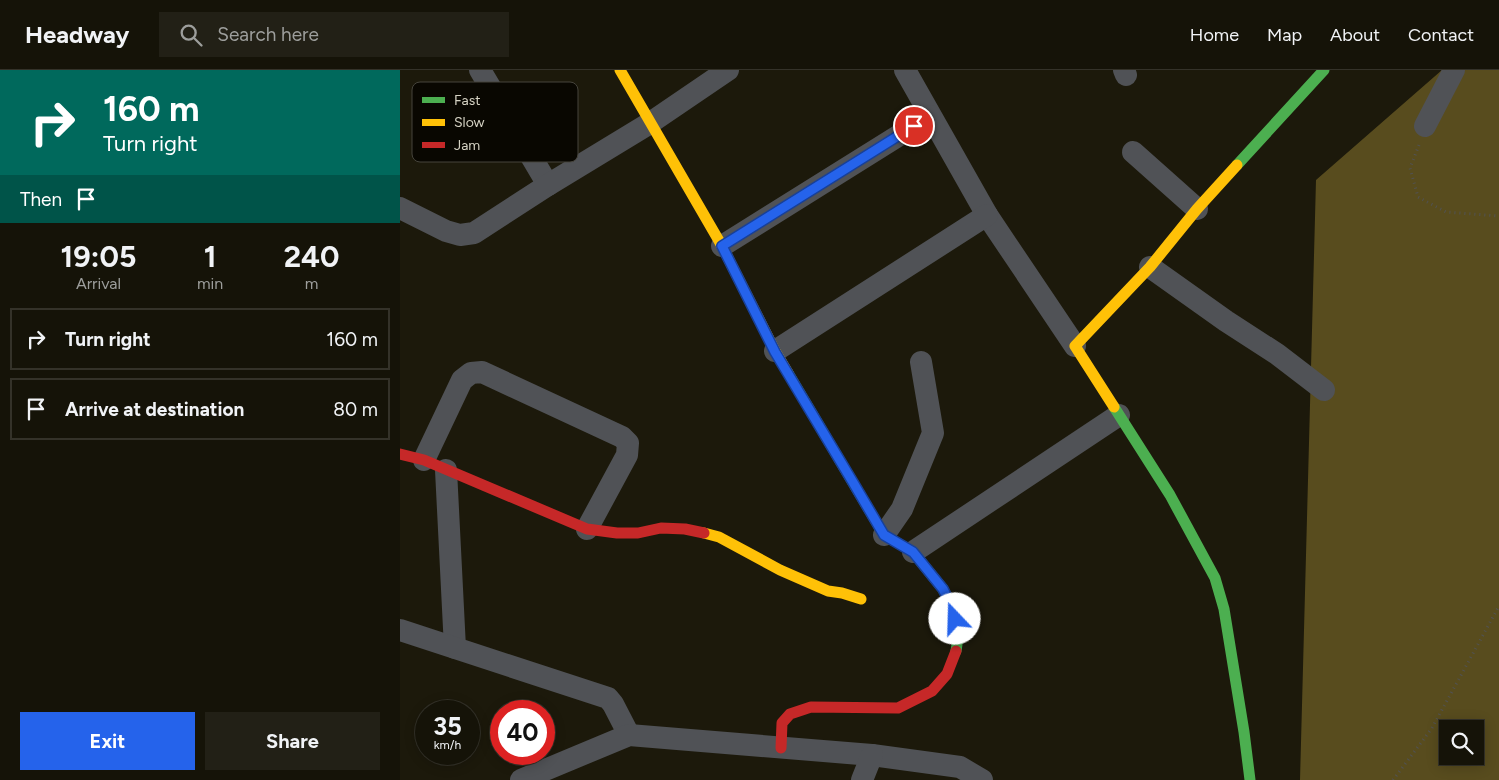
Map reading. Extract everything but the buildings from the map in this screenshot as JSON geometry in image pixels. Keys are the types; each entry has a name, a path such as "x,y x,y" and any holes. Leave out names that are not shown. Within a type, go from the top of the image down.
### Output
{"street":[{"path":"480,70 487,82"},
{"path":"620,70 722,246 775,352 884,535 913,552 943,589 952,607 958,631 956,652 947,674 932,691 898,708 811,707 790,714 782,723 780,748"},
{"path":"400,208 446,231 460,235 474,233 650,123 728,70"},
{"path":"1075,346 1150,267 1196,209 1324,70"},
{"path":"1425,126 1454,70"},
{"path":"910,72 930,116 987,215 1075,346 1170,495 1215,578 1224,609 1250,780"},
{"path":"722,246 930,116"},
{"path":"1132,152 1196,209"},
{"path":"534,162 548,185"},
{"path":"775,352 987,215"},
{"path":"1150,267 1226,321 1277,354 1324,390"},
{"path":"884,535 902,509 933,433 921,362"},
{"path":"424,460 462,380 471,373 482,372 622,437 628,444 628,455 587,529"},
{"path":"913,552 1119,415"},
{"path":"400,454 424,460 587,529 617,533 638,533 661,528 685,528 719,537 780,570 828,591 861,599"},
{"path":"446,470 455,648"},
{"path":"400,630 608,698 629,735"},
{"path":"521,780 629,735 872,755 960,767 982,780"},
{"path":"862,780 872,755"}],"path":[{"path":"1425,126 1410,168 1418,197 1446,212 1499,216"},
{"path":"1393,780 1432,728 1499,606"}],"shaded area":[{"path":"1442,70 1499,70 1499,780 1300,780 1316,180"}],"traffic: fast":[{"path":"1237,165 1324,70"},
{"path":"788,373 884,535 913,552 943,589 959,631 956,651"},
{"path":"1114,407 1170,495 1215,578 1224,609 1250,780"}],"traffic: slow":[{"path":"620,70 722,246 788,373"},
{"path":"1114,407 1075,346 1150,267 1197,209 1237,165"},
{"path":"704,533 719,537 780,570 828,591 861,599"}],"traffic: jam":[{"path":"400,454 424,460 587,529 617,533 638,533 661,528 685,529 704,533"},
{"path":"781,748 782,723 790,714 811,707 898,708 932,691 947,674 956,651"}],"route":[{"path":"914,126 722,246 775,352 884,535 913,552 943,589 952,607 955,619"}]}
